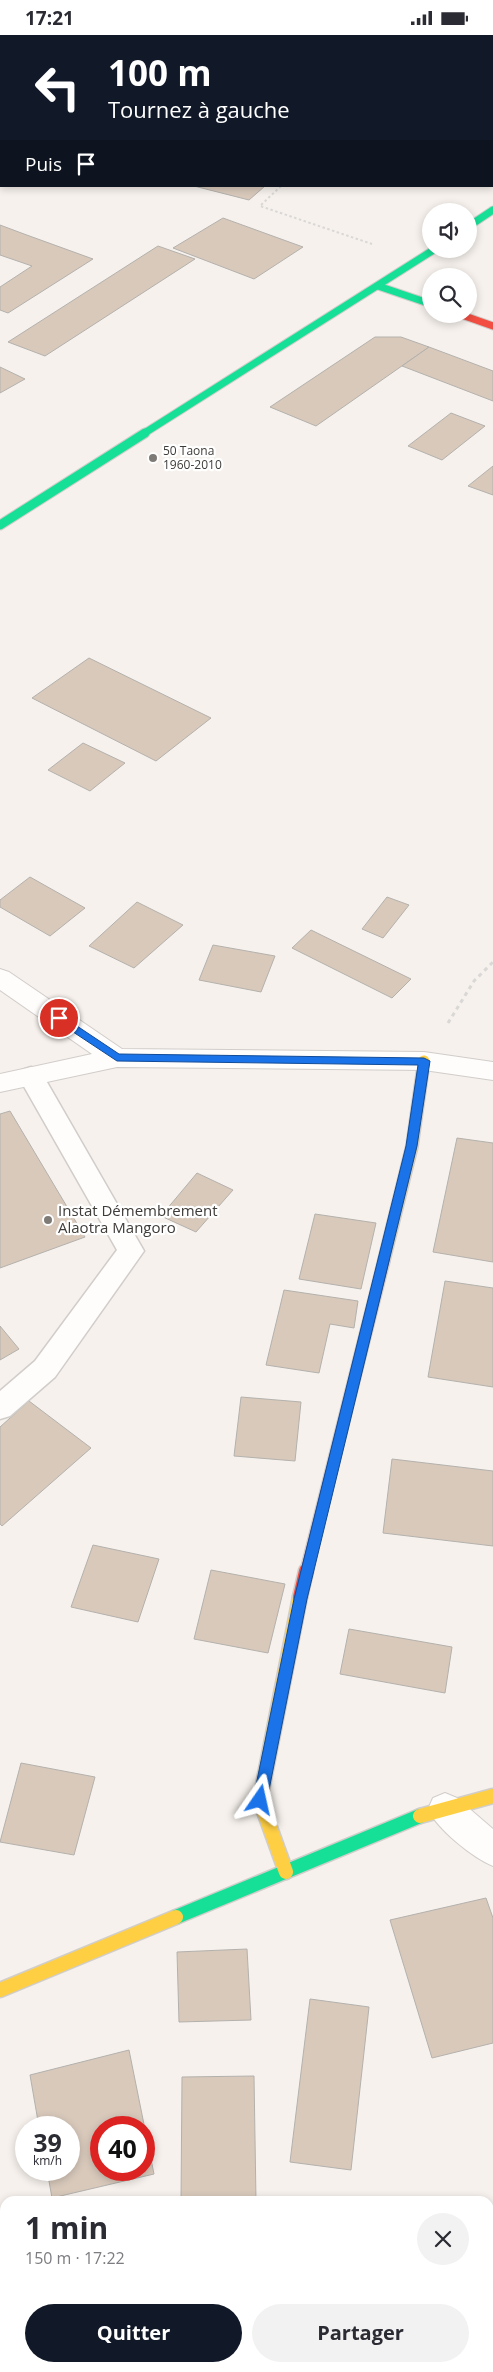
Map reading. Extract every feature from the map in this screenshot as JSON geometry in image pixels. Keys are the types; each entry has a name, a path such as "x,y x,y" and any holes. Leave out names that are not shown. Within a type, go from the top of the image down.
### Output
{"street":[{"path":"477,221 493,210"},
{"path":"0,525 422,257"},
{"path":"378,286 422,301"},
{"path":"477,321 493,326"},
{"path":"0,978 117,1058"},
{"path":"0,1083 117,1058 424,1061 493,1071"},
{"path":"286,1872 260,1800 300,1599 412,1146 424,1061"},
{"path":"0,1990 422,1815 493,1796"},
{"path":"445,1809 493,1850"}],"lane":[{"path":"0,1408 45,1369 131,1251 31,1076"}],"path":[{"path":"280,187 260,207 419,259"},
{"path":"424,1061 474,981 493,962"}],"building":[{"path":"198,187 264,187 249,200"},
{"path":"223,218 303,247 254,279 173,248"},
{"path":"0,225 93,259 8,313 0,310 0,287 32,266 0,255"},
{"path":"158,246 195,259 45,356 8,342"},
{"path":"375,337 401,337 429,347 316,426 270,407"},
{"path":"429,347 493,371 493,401 402,366"},
{"path":"0,367 25,379 0,393"},
{"path":"451,413 485,426 442,460 408,446"},
{"path":"493,466 493,495 468,486"},
{"path":"89,658 211,718 156,761 32,698"},
{"path":"83,743 125,763 90,791 48,770"},
{"path":"30,877 85,908 50,936 0,907 0,900"},
{"path":"387,897 409,905 383,938 362,929"},
{"path":"137,902 183,925 134,968 89,946"},
{"path":"311,930 411,979 392,998 292,948"},
{"path":"213,945 275,956 261,992 199,980"},
{"path":"10,1111 85,1237 0,1268 0,1114"},
{"path":"457,1138 493,1143 493,1262 433,1252"},
{"path":"197,1173 233,1190 196,1232 161,1216"},
{"path":"315,1214 376,1223 361,1289 299,1279"},
{"path":"445,1281 493,1288 493,1387 428,1377"},
{"path":"284,1290 358,1301 354,1328 330,1324 319,1373 266,1365"},
{"path":"0,1326 19,1349 0,1360"},
{"path":"241,1397 301,1402 295,1461 234,1456"},
{"path":"29,1401 91,1448 2,1526 0,1524 0,1427"},
{"path":"392,1459 493,1471 493,1546 383,1533"},
{"path":"93,1545 159,1559 138,1622 71,1607"},
{"path":"211,1570 285,1584 268,1653 194,1639"},
{"path":"349,1629 452,1647 445,1693 340,1674"},
{"path":"21,1763 95,1777 74,1855 0,1842"},
{"path":"486,1898 493,1918 493,2043 432,2058 390,1920"},
{"path":"247,1949 251,2020 179,2022 177,1952"},
{"path":"310,1999 369,2007 351,2170 290,2162"},
{"path":"129,2050 142,2116 90,2116 90,2181 124,2181 60,2196 52,2196 49,2181 80,2181 80,2116 37,2116 30,2075"},
{"path":"254,2076 256,2196 181,2196 182,2077"}],"traffic: fast":[{"path":"477,221 493,210"},
{"path":"0,525 422,257"},
{"path":"378,286 422,301"},
{"path":"176,1917 420,1816"}],"traffic: slow":[{"path":"384,1260 412,1146 424,1061"},
{"path":"286,1872 260,1800 300,1597"},
{"path":"420,1816 493,1796"},
{"path":"0,1990 176,1917"}],"traffic: jam":[{"path":"477,320 493,326"},
{"path":"300,1597 384,1260"}],"place":[{"name":"50 Taona 1960-2010","path":"153,458"},
{"name":"Instat Démembrement Alaotra Mangoro","path":"48,1220"}],"route":[{"path":"59,1018 117,1058 424,1061 412,1146 300,1599 260,1800"}]}
